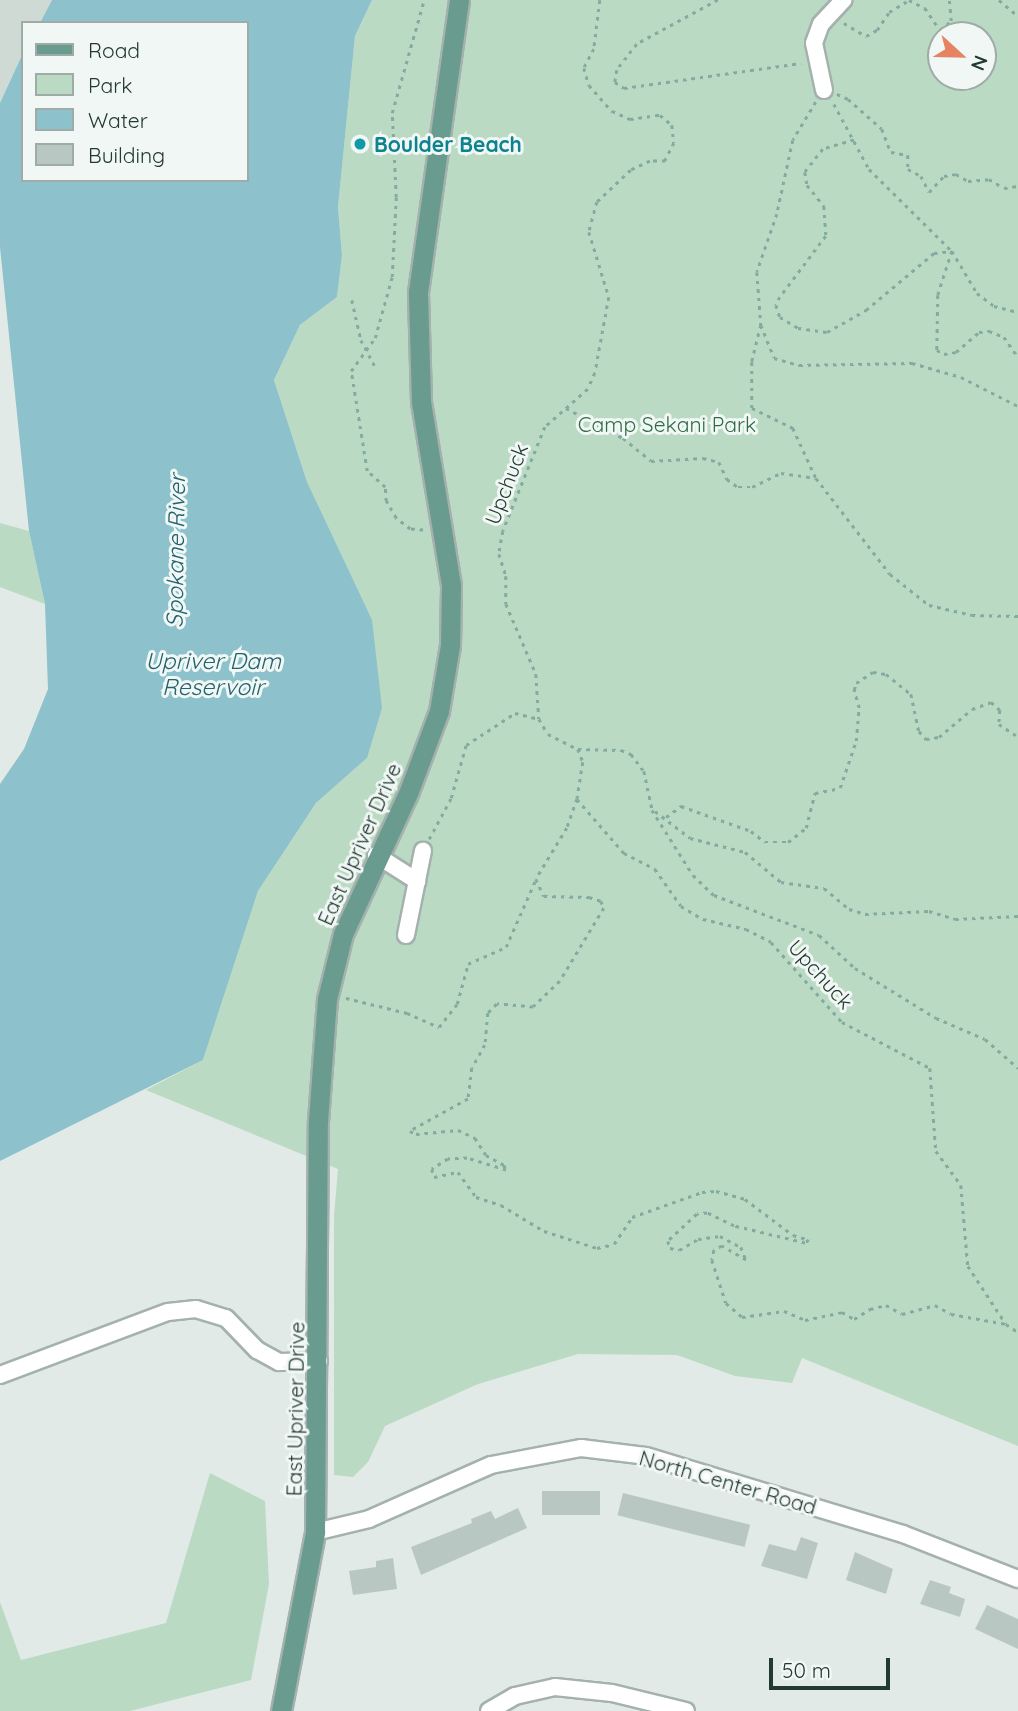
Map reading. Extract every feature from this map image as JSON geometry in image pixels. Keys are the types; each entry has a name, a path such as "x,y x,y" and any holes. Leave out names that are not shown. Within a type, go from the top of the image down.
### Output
{"main road":[{"name":"East Upriver Drive","path":"281,1711 315,1532 319,1362 318,1121 327,999 343,934 376,855 409,791 439,711 450,645 451,585 444,529 421,401 418,292 460,0"}],"street":[{"path":"824,90 815,61 821,24 838,6"},
{"path":"406,935 423,851"},
{"path":"376,855 417,881"},
{"path":"0,1375 168,1312 197,1309 226,1318 257,1350 279,1362 319,1362"},
{"name":"North Center Road","path":"315,1532 369,1519 491,1465 581,1448 646,1456 903,1534 1018,1579"},
{"path":"489,1711 515,1696 555,1687 612,1693 686,1711"}],"path":[{"path":"424,0 392,113 396,197 393,267 382,318 366,353 351,371 367,471 385,487 386,501 396,519 410,529 444,529"},
{"name":"Upchuck","path":"539,719 536,674 506,604 506,576 499,554 503,531 545,427 589,389 595,373 609,297 589,232 597,202 631,170 650,161 665,160 674,143 672,125 660,115 630,119 612,111 589,85 584,68 594,49 600,0"},
{"path":"718,0 637,44 617,70 615,82 624,88 815,61"},
{"path":"838,6 866,36 877,30 889,12 909,0 925,8 940,30 951,21 949,0"},
{"path":"999,0 1018,16"},
{"path":"824,90 869,169 952,251 977,293 994,306 1018,312"},
{"path":"824,90 848,99 881,130 886,147 908,155 908,169 921,177 929,192 944,176 956,174 968,181 989,179 1004,188 1018,186"},
{"path":"824,90 793,140 777,214 757,272 761,325 774,358 799,365 912,363 961,377 1018,406"},
{"path":"854,140 823,149 805,172 807,185 824,206 826,236 780,297 776,305 780,317 798,328 827,331 866,310 934,253 952,251"},
{"path":"952,251 938,295 937,350 944,354 956,352 979,332 989,331 1003,337 1018,357"},
{"path":"352,300 366,353 376,368"},
{"path":"761,325 751,362 752,408 793,428 816,478 890,574 929,605 972,615 1018,616"},
{"path":"566,408 590,424 623,438 651,461 703,458 719,462 727,479 738,487 752,487 780,473 816,478"},
{"path":"666,817 681,806 751,831 765,842 788,842 806,828 815,793 840,788 856,741 859,708 854,690 856,682 873,672 886,674 911,694 919,731 926,739 939,737 972,709 992,702 1000,710 999,723 1018,737"},
{"path":"423,851 451,798 467,745 514,713 539,719 548,734 578,749 621,750 631,754 644,771 652,810 693,875 714,895 818,935 855,968 936,1018 985,1039 1018,1068"},
{"path":"327,999 375,1003 439,1027 457,1004 468,964 506,947 536,879 567,828 577,799 583,762 578,749"},
{"name":"Upchuck","path":"577,799 624,853 655,869 681,906 704,919 746,929 771,942 842,1022 930,1068 936,1151 961,1185 968,1266 1006,1324 1018,1332"},
{"path":"652,810 666,817 690,838 745,852 782,881 824,888 849,909 865,914 929,911 955,919 1018,916"},
{"path":"536,879 544,896 589,897 601,901 604,908 560,981 533,1007 497,1004 488,1013 485,1045 472,1068 468,1099 410,1131 416,1135 458,1130 475,1138 486,1155 504,1165 506,1171 467,1158 448,1159 432,1169 434,1177 458,1171 476,1197 501,1205 544,1231 597,1248 614,1244 632,1217 702,1192 716,1191 745,1199 793,1235 809,1240 734,1226 707,1213 697,1214 668,1241 670,1248 679,1250 698,1239 720,1236 741,1247 746,1260 722,1247 714,1250 712,1260 726,1303 742,1317 784,1311 805,1320 842,1312 855,1320 870,1309 886,1305 902,1314 935,1305 951,1314 1006,1324"}],"shaded area":[{"path":"0,0 52,0 41,21 21,21 21,57 0,103"}],"green space":[{"name":"Camp Sekani Park","path":"372,0 1018,0 1018,1446 802,1358 792,1383 735,1376 677,1355 578,1354 478,1384 385,1426 368,1462 353,1477 334,1475 334,1216 338,1169 146,1090 203,1060 258,891 316,803 367,758 307,482 274,380 300,325 337,297 342,255 338,207 355,36"},
{"path":"0,523 29,531 45,604 0,587"},
{"path":"210,1473 265,1501 269,1584 251,1680 130,1711 0,1711 0,1602 21,1660 166,1623"}],"water":[{"name":"Upriver Dam Reservoir","path":"52,0 372,0 355,36 338,207 342,255 337,297 300,325 274,380 307,482 372,620 382,708 367,758 316,803 258,891 203,1060 0,1161 0,784 24,749 48,689 45,604 29,531 0,247 0,103 21,57 21,182 248,182 248,21 41,21"}],"building":[{"path":"542,1491 600,1491 600,1515 542,1515"},
{"path":"623,1493 750,1525 745,1547 617,1515"},
{"path":"518,1508 527,1528 421,1575 411,1547 472,1523 471,1519 491,1511 495,1519"},
{"path":"801,1537 818,1543 807,1579 761,1566 769,1544 796,1551"},
{"path":"855,1552 893,1569 886,1594 846,1580"},
{"path":"393,1558 397,1589 353,1595 349,1571 376,1567 376,1561"},
{"path":"930,1580 951,1587 949,1593 965,1599 960,1617 920,1604"},
{"path":"987,1605 1018,1619 1018,1649 975,1629"}],"place":[{"name":"Boulder Beach","path":"360,144"}],"water label":[{"name":"Spokane River","path":"176,551"}]}
